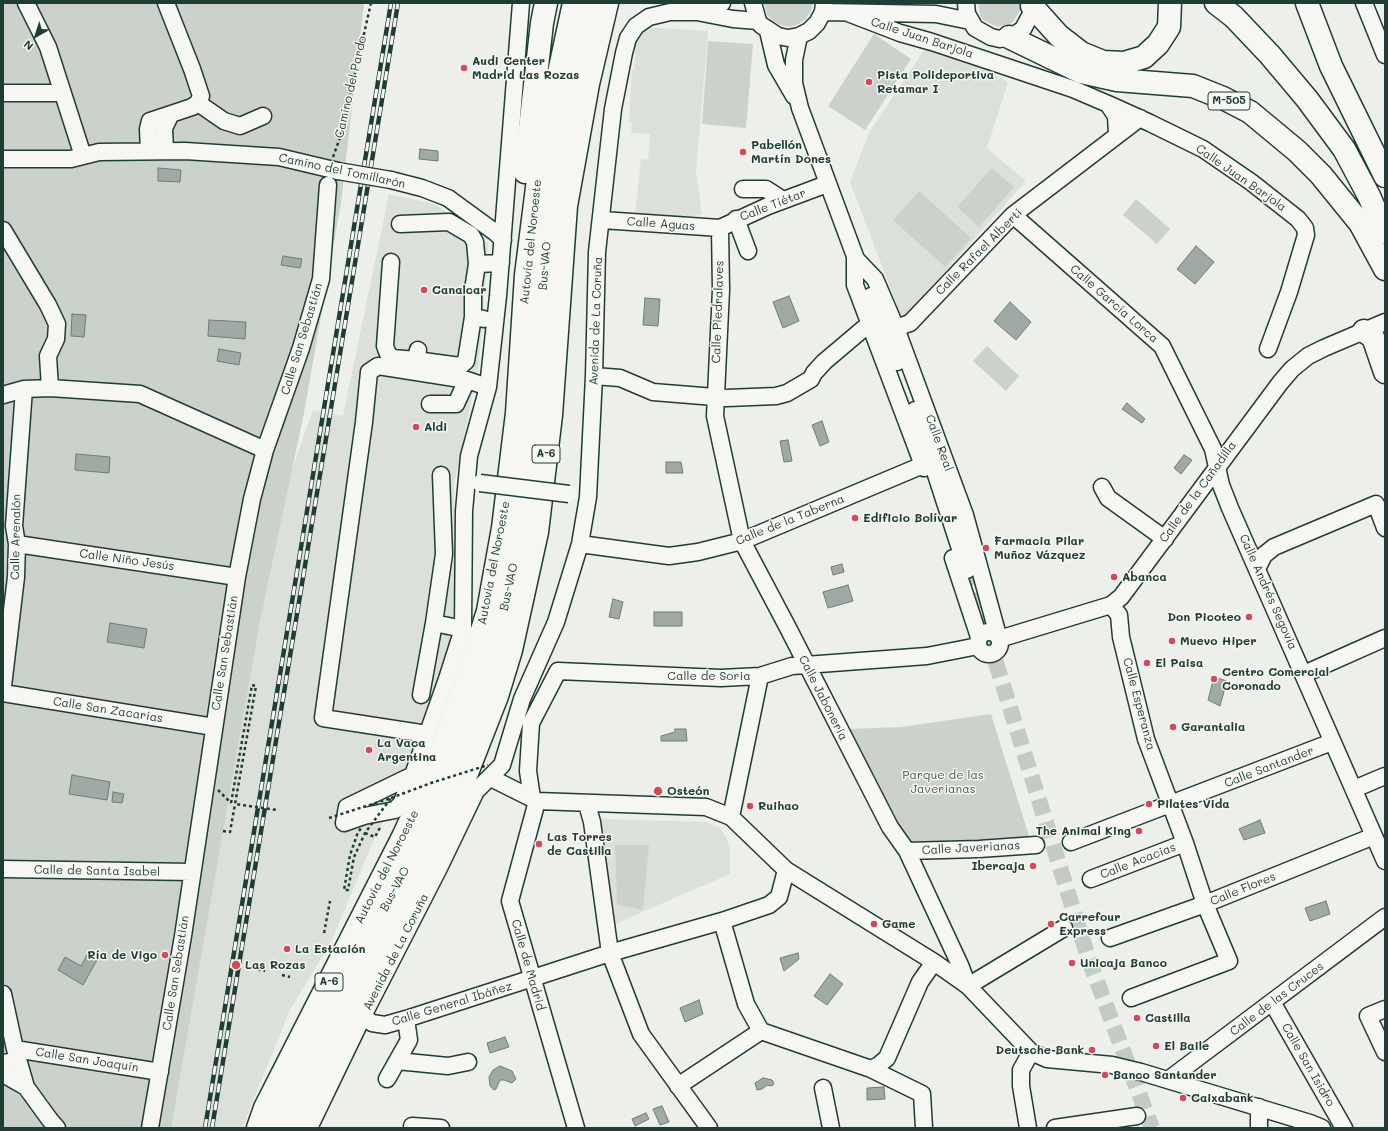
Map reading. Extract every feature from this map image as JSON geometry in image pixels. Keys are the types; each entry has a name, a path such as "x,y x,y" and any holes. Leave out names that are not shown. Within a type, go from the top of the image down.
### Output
{"highway":[{"path":"526,275 523,184 542,23 546,3"},
{"name":"Autovía del Noroeste","path":"258,1128 265,1108 403,837 436,766 464,687 488,611 503,528 517,413 526,275 541,156 574,3"},
{"name":"Bus-VAO","path":"275,1128 320,1033 418,846 462,746 494,649 508,598 529,471 543,281 557,163 566,108 591,3"},
{"name":"A-6","path":"293,1128 336,1039 415,888 462,785 497,696 511,650 537,532 551,415 566,206 588,84 607,3"},
{"path":"1032,5 1059,36 1081,53 1103,62 1124,63 1144,57 1158,44 1168,27 1170,3"},
{"path":"1216,3 1234,17 1270,55 1307,99 1344,149 1385,232"},
{"path":"1233,3 1280,45 1317,89 1350,135 1385,197"},
{"path":"1307,3 1331,66 1385,176"},
{"name":"M-505","path":"1009,37 1081,72 1117,80 1193,86 1223,98 1250,112 1297,151 1321,175 1360,223 1385,269"},
{"path":"1377,331 1385,372"}],"street":[{"path":"26,3 48,47 83,156"},
{"path":"157,151 164,128 171,114 192,107 198,103 200,96 192,69 166,3"},
{"path":"413,775 463,629 463,532 474,481 469,456 488,387 496,320 521,3"},
{"name":"Avenida de La Coruña","path":"696,12 722,3"},
{"name":"Calle Real","path":"754,3 776,65 800,108"},
{"path":"966,3 970,21 975,28 991,37 1009,37 1023,29 1028,22 1032,5"},
{"path":"1364,3 1385,55"},
{"path":"799,36 809,31 818,23 823,8 848,13 936,14 970,21"},
{"name":"Avenida de La Coruña","path":"309,1128 363,1016 476,791 495,767 556,622 580,544 588,497 598,252 613,109 628,38 636,26 649,17 670,12 696,12 763,26 778,36 788,38 799,36"},
{"name":"Calle Juan Barjola","path":"848,13 900,33 932,42 1073,89 1140,118 1203,149 1251,182 1298,219 1305,228 1306,235 1289,292 1268,349"},
{"name":"Calle Real","path":"799,36 794,60 794,83 800,108 855,258 920,422 967,570"},
{"path":"3,93 62,94"},
{"path":"198,103 224,121 240,126 263,116"},
{"path":"1108,104 1116,116 1117,134"},
{"name":"Calle Rafael Alberti","path":"896,328 910,323 1013,215 1117,134 1140,118"},
{"name":"Camino del Tomillarón","path":"3,159 71,159 99,152 157,151 185,151 279,157 332,175 391,180 422,188 448,198 496,233 503,240"},
{"name":"Calle San Sebastián","path":"150,1128 183,936 237,577 252,498 265,450 301,348 321,279 332,175"},
{"name":"Calle Tiétar","path":"720,228 736,219 827,184"},
{"path":"743,190 766,189 783,200"},
{"name":"Calle García Lorca","path":"1013,215 1162,346 1212,450 1223,468"},
{"path":"736,219 748,251"},
{"name":"Calle Aguas","path":"602,220 720,228"},
{"path":"392,262 385,346 388,354 393,358 417,355 460,366 466,361 473,317 477,264 475,242 471,235 449,222 400,224"},
{"name":"Calle Piedralaves","path":"715,397 721,290 720,228"},
{"path":"3,230 48,305 57,324 56,339 48,356 50,388"},
{"name":"Calle Real","path":"855,258 855,285 923,465 978,642"},
{"name":"Calle Real","path":"855,258 875,279 896,328 965,515 997,650"},
{"path":"477,264 501,263"},
{"path":"473,317 496,320"},
{"path":"594,376 620,378 653,392 715,397 776,396 787,393 811,379 814,373 824,362 863,329 871,325"},
{"name":"Calle de la Cañadilla","path":"1114,608 1164,539 1223,468 1298,373 1315,360 1377,331"},
{"path":"427,734 323,718 364,422 369,372 378,366 468,380 488,387"},
{"path":"430,404 456,404 468,380"},
{"path":"3,395 24,389 50,388 140,394 265,450"},
{"name":"Calle Arenalón","path":"3,686 16,577 17,544 14,526 24,389"},
{"name":"Calle Jabonería","path":"715,397 715,416 742,541 890,827 908,851 968,986"},
{"name":"Calle de la Taberna","path":"580,544 669,556 742,541 923,465"},
{"name":"Calle de la Cañadilla","path":"997,650 1114,608 1136,592 1223,468"},
{"name":"Calle Andrés Segovia","path":"1223,468 1228,474 1230,488 1235,504 1255,546 1261,549 1274,547"},
{"name":"Calle Andrés Segovia","path":"1223,468 1230,508 1258,567 1332,742 1385,860"},
{"path":"421,695 434,623 444,554 441,475"},
{"path":"474,481 588,497"},
{"path":"1102,487 1108,498 1164,539"},
{"path":"1258,567 1264,555 1274,547 1376,504 1385,528"},
{"name":"Calle Niño Jesús","path":"17,544 237,577"},
{"name":"Calle Esperanza","path":"1114,608 1146,739 1171,804 1205,904 1229,961 1131,998"},
{"path":"434,623 463,629"},
{"path":"1304,674 1385,638"},
{"path":"978,642 983,652 997,650"},
{"name":"Calle de Soria","path":"531,723 558,670 713,678 760,676 792,666 927,656 978,642"},
{"name":"Avenida de La Coruña","path":"534,676 530,702 531,723 528,771 534,800"},
{"path":"731,817 760,676"},
{"name":"Calle San Zacarías","path":"3,692 214,727"},
{"name":"Calle Santander","path":"1071,842 1332,742"},
{"path":"528,771 519,777 512,776 504,770 495,767 493,779 534,800 587,804 706,807 731,817 786,870 934,962 968,986 1032,1052 1047,1059 1112,1065 1141,1072 1259,1107 1322,1128"},
{"path":"1354,789 1385,776"},
{"name":"Calle de Madrid","path":"534,800 510,901 576,1128"},
{"path":"587,804 592,822 610,953 641,1034 709,1128"},
{"name":"Calle Flores","path":"1110,938 1205,904 1374,836"},
{"name":"Calle Acacias","path":"1091,880 1185,844"},
{"name":"Calle Javerianas","path":"908,851 979,849 1036,845"},
{"name":"Calle de Santa Isabel","path":"3,869 192,872"},
{"name":"Calle General Ibáñez","path":"363,1016 372,1023 385,1025 406,1020 610,953 722,921 769,905 779,897 786,870"},
{"name":"Calle de las Cruces","path":"1168,1080 1385,917"},
{"path":"722,921 746,1004 761,1031 871,1069 922,1094 924,1128"},
{"path":"968,986 1060,930"},
{"path":"871,1069 879,1065 887,1058 920,982 934,962"},
{"path":"3,994 12,1058 26,1087 57,1128"},
{"name":"Calle San Isidro","path":"1272,1002 1344,1128"},
{"path":"1385,1009 1368,1016 1385,1051"},
{"path":"387,1079 409,1040 406,1020"},
{"path":"678,1086 761,1031"},
{"path":"1028,1128 1021,1086 1021,1070 1032,1052"},
{"name":"Calle San Joaquín","path":"12,1058 160,1072"},
{"path":"397,1061 448,1066 468,1062"},
{"path":"3,1074 26,1087"},
{"path":"823,1088 830,1128"},
{"path":"1259,1107 1259,1128"},
{"path":"1055,1128 1137,1116"},
{"path":"412,1127 441,1128"}],"path":[{"name":"Camino del Pardo","path":"332,175 371,3"},
{"path":"223,831 230,832 256,686 252,686 231,803"},
{"path":"329,818 391,798 431,783 495,767"},
{"path":"363,826 358,832 350,855 344,890 348,890 354,857 365,833 391,798"},
{"path":"235,804 277,810"},
{"path":"365,833 375,837 379,832"},
{"path":"324,934 330,901"},
{"path":"246,967 265,972"},
{"path":"282,975 290,977"}],"shaded area":[{"path":"643,27 708,31 696,172 702,215 673,217 635,214 641,159 648,160 650,134 631,133 632,123 629,122 632,70 634,70 637,34"},
{"path":"926,47 967,60 1008,82 987,148 1026,181 906,315 901,316 850,182 869,133"},
{"path":"420,149 438,151 438,161 419,159"},
{"path":"158,168 181,170 180,182 158,181"},
{"path":"389,194 435,204 488,243 479,363 454,485 456,627 408,767 391,798 379,832 375,837 332,940 290,1010 242,1128 151,1128 249,589 313,410 343,416"},
{"path":"1196,246 1214,262 1195,284 1177,269"},
{"path":"283,256 302,259 300,268 281,265"},
{"path":"789,296 799,321 783,328 773,302"},
{"path":"645,298 660,299 658,326 643,325"},
{"path":"1010,302 1031,322 1016,340 994,321"},
{"path":"72,314 86,315 84,337 71,336"},
{"path":"209,320 246,322 245,339 208,336"},
{"path":"219,349 241,353 239,365 217,361"},
{"path":"1127,403 1145,419 1142,423 1122,409"},
{"path":"822,421 829,442 820,446 812,425"},
{"path":"788,440 792,461 784,462 780,441"},
{"path":"76,454 110,457 109,473 75,470"},
{"path":"1184,455 1192,460 1181,474 1174,468"},
{"path":"666,462 681,462 683,473 666,473"},
{"path":"842,564 844,572 833,575 831,567"},
{"path":"848,585 853,601 828,608 823,592"},
{"path":"613,599 623,602 619,619 609,617"},
{"path":"654,612 682,612 682,626 654,626"},
{"path":"110,623 147,629 144,648 107,642"},
{"path":"1214,677 1227,681 1220,706 1208,700"},
{"path":"675,729 686,729 687,741 661,741 661,736 675,732"},
{"path":"72,775 110,782 107,800 69,794"},
{"path":"113,792 124,794 122,803 112,802"},
{"path":"600,819 706,822 719,827 726,837 730,849 730,874 615,924 600,848"},
{"path":"1260,820 1265,833 1244,840 1239,829"},
{"path":"1326,901 1330,914 1310,921 1305,908"},
{"path":"798,953 799,959 784,971 780,958"},
{"path":"87,955 97,960 83,985 58,970 65,957 81,966"},
{"path":"830,974 843,984 827,1005 814,996"},
{"path":"699,1000 703,1014 685,1022 680,1008"},
{"path":"505,1037 509,1047 490,1053 487,1043"},
{"path":"500,1066 512,1071 516,1079 512,1083 500,1080 496,1089 494,1090 490,1086 489,1077 493,1070"},
{"path":"763,1078 772,1080 774,1084 772,1086 767,1085 762,1089 757,1090 755,1083"},
{"path":"884,1087 885,1099 867,1100 867,1088"},
{"path":"662,1106 669,1122 660,1125 653,1109"},
{"path":"646,1113 649,1119 635,1126 632,1119"}],"green space":[{"path":"3,3 364,3 341,203 304,413 260,621 171,1128 3,1128"},
{"path":"764,3 813,3 811,11 806,19 799,24 790,27 773,21 767,15"},
{"path":"978,3 1020,3 1020,11 1012,23 998,27 985,21 980,16"},
{"name":"Pista Polideportiva Retamar I","path":"874,34 911,59 865,130 828,106"},
{"path":"708,41 753,44 746,128 702,124"},
{"path":"992,168 1014,187 979,227 957,207"},
{"path":"919,191 971,238 945,267 893,220"},
{"path":"1136,199 1170,229 1157,244 1123,215"},
{"path":"987,346 1019,376 1006,391 973,361"},
{"name":"Parque de las Javerianas","path":"991,714 1030,839 915,843 895,830 849,738 853,735 849,729 901,727"},
{"path":"615,845 649,845 643,910 617,905"}],"tunnel":[{"path":"967,570 1089,960 1152,1128"}],"railway":[{"path":"205,1128 391,3"},
{"path":"212,1128 398,3"}],"place":[{"name":"Audi Center Madrid Las Rozas","path":"464,68"},
{"name":"Pista Polideportiva Retamar I","path":"869,82"},
{"name":"Pabellón Martín Dones","path":"743,152"},
{"name":"Canalcar","path":"424,290"},
{"name":"Aldi","path":"416,427"},
{"name":"Edificio Bolívar","path":"855,518"},
{"name":"Farmacia Pilar Muñoz Vázquez","path":"986,548"},
{"name":"Abanca","path":"1114,577"},
{"name":"Don Picoteo","path":"1249,617"},
{"name":"Muevo Hiper","path":"1172,641"},
{"name":"El Paisa","path":"1147,663"},
{"name":"Centro Comercial Coronado","path":"1214,679"},
{"name":"Garantalia","path":"1173,727"},
{"name":"La Vaca Argentina","path":"369,750"},
{"name":"Osteón","path":"658,791"},
{"name":"Pilates Vida","path":"1149,804"},
{"name":"Ruihao","path":"750,806"},
{"name":"The Animal King","path":"1139,831"},
{"name":"Las Torres de Castilla","path":"539,844"},
{"name":"Ibercaja","path":"1033,866"},
{"name":"Game","path":"874,924"},
{"name":"Carrefour Express","path":"1051,924"},
{"name":"La Estación","path":"287,949"},
{"name":"Ría de Vigo","path":"165,955"},
{"name":"Unicaja Banco","path":"1072,963"},
{"name":"Las Rozas","path":"236,965"},
{"name":"Castilla","path":"1137,1018"},
{"name":"El Baile","path":"1156,1046"},
{"name":"Deutsche Bank","path":"1092,1050"},
{"name":"Banco Santander","path":"1105,1075"},
{"name":"Caixabank","path":"1183,1098"}]}
